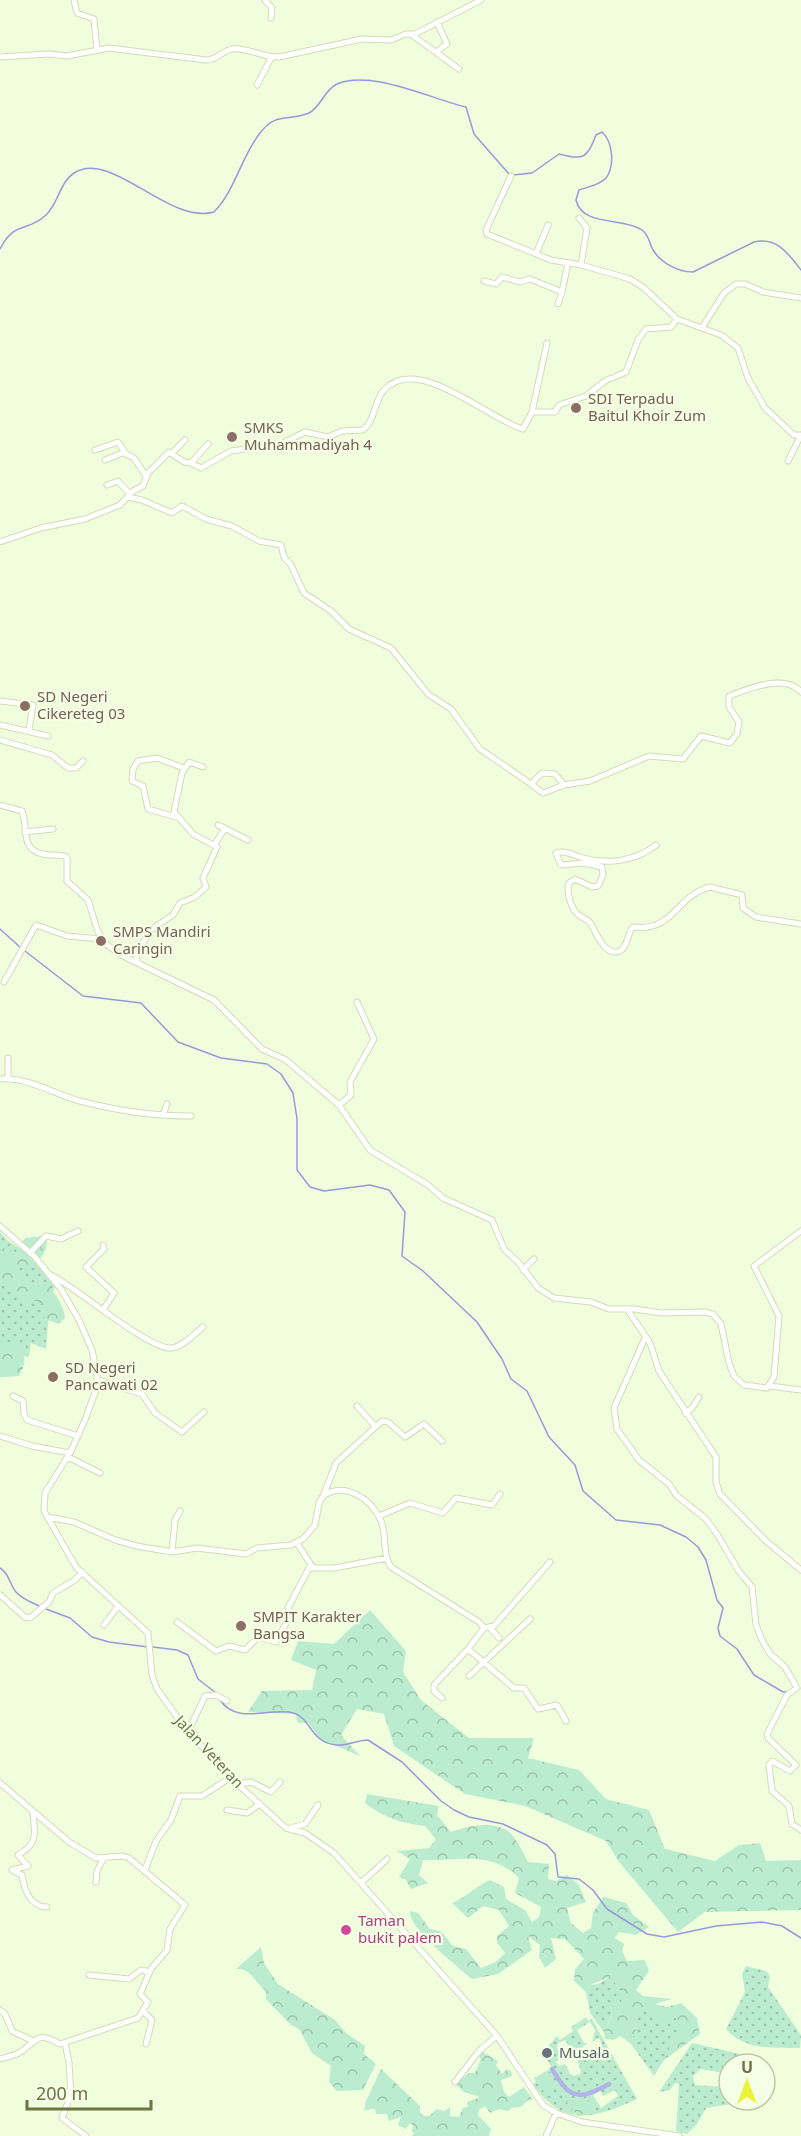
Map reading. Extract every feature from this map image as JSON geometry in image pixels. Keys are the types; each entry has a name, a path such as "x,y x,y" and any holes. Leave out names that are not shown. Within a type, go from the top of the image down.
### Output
{"street":[{"path":"74,0 77,13 94,20 97,50"},
{"path":"265,0 272,8 271,18"},
{"path":"412,35 481,0"},
{"path":"436,52 447,44 437,22"},
{"path":"0,57 49,54 67,56 116,48 145,54 211,60 236,49 271,58 362,39 391,40 406,34 412,35 459,69"},
{"path":"257,85 271,58"},
{"path":"511,176 486,232 536,254 581,265 639,284 677,319 703,326 721,335 738,348 748,378 765,408 794,435 801,435 788,461"},
{"path":"579,218 587,228 581,265"},
{"path":"536,254 548,225"},
{"path":"558,304 568,263"},
{"path":"484,281 494,284 502,277 520,282 530,279 562,292"},
{"path":"703,326 724,293 736,284 745,284 763,292 801,298"},
{"path":"532,412 553,413 559,405 586,396 605,381 626,372 638,340 646,329 671,327 677,319"},
{"path":"173,452 182,461 201,468 219,458 246,448 281,444 305,432 328,437 342,431 363,430 385,389 396,382 413,378 456,393 519,428 526,428 532,412 547,343"},
{"path":"0,542 41,528 89,517 120,505 129,495 145,484 146,476 164,455 173,452 185,440"},
{"path":"95,450 116,441 120,443 146,476"},
{"path":"191,463 208,444"},
{"path":"105,460 125,452"},
{"path":"107,485 118,481 129,495 172,513 182,506 206,519 232,526 259,541 282,545 284,557 291,565 304,593 331,611 349,629 391,648 428,694 451,709 480,749 543,793 564,785 590,781 648,756 686,758 698,736 730,743 736,734 739,722 729,707 729,696 775,683 790,684 801,692"},
{"path":"0,701 33,705 29,730"},
{"path":"0,725 48,735"},
{"path":"0,740 51,755 68,768 76,768 83,761"},
{"path":"177,817 148,809 143,786 132,781 133,770 138,761 154,758 184,768"},
{"path":"203,767 189,762 184,768 174,808 177,817 193,834 215,844"},
{"path":"531,784 540,774 547,772 555,774 564,785"},
{"path":"0,804 22,811 27,844 31,849 44,855 67,857 67,881 88,900 101,939"},
{"path":"218,825 248,840"},
{"path":"136,962 137,952 152,929 173,915 180,903 205,888 207,883 203,878 217,848 215,844 225,828"},
{"path":"25,832 53,829"},
{"path":"656,845 635,858 620,860 583,858 567,852 556,853 561,866 584,863 602,867 603,875 598,886 592,887 575,879 569,883 567,892 577,914 588,921 597,938 611,950 620,951 623,948 633,927 644,929 663,923 687,900 710,887 742,895 743,908 756,917 801,924"},
{"path":"4,982 36,926 67,936 101,939 136,962 214,1000 262,1049 286,1060 339,1105 366,1146 383,1161 428,1185 443,1197 492,1220 501,1245 538,1288 554,1298 591,1302 609,1309 714,1314 721,1324 734,1376 744,1385 760,1389 770,1386 801,1390"},
{"path":"339,1105 350,1096 350,1082 374,1039 357,1002"},
{"path":"8,1058 9,1079"},
{"path":"0,1079 26,1082 93,1104 135,1114 191,1116"},
{"path":"163,1115 167,1104"},
{"path":"0,1226 50,1275 79,1320 92,1350 98,1380 94,1398 78,1436 45,1493 43,1503 47,1516 81,1524 115,1540 172,1552 197,1548 246,1554 257,1548 297,1543 314,1528 334,1466 375,1426 385,1421 405,1437 423,1424 442,1441"},
{"path":"30,1253 46,1236 61,1239 78,1231"},
{"path":"770,1386 774,1377 779,1316 754,1266 801,1231"},
{"path":"104,1245 104,1249 86,1268 114,1293 104,1310"},
{"path":"524,1270 534,1259"},
{"path":"50,1275 68,1284 141,1335 169,1348 180,1345 203,1328"},
{"path":"627,1309 650,1343 658,1371 717,1460 716,1482 720,1494 766,1541 801,1570"},
{"path":"645,1338 614,1408 617,1429 639,1460 667,1481 676,1495 706,1519 738,1570 752,1587 756,1625 762,1640 770,1654 785,1667 797,1688 787,1695 767,1734 768,1738 796,1765 794,1770 790,1771 772,1761 769,1765 772,1791 789,1806 792,1824 801,1830"},
{"path":"98,1380 142,1394 155,1413 182,1432 204,1412"},
{"path":"13,1396 23,1401 27,1420 78,1436"},
{"path":"685,1413 692,1408 699,1397"},
{"path":"357,1406 375,1426"},
{"path":"0,1436 69,1455 100,1473"},
{"path":"323,1496 332,1492 351,1491 364,1498 379,1516 387,1558 395,1570 479,1622 499,1638"},
{"path":"379,1516 410,1503 443,1513 454,1499 460,1497 492,1505 500,1494"},
{"path":"172,1552 175,1520 180,1511"},
{"name":"Jalan Veteran","path":"47,1516 82,1572 148,1633 152,1675 157,1689 188,1732 231,1777 286,1828 305,1833 322,1842 361,1883 497,2036 537,2099 556,2113 582,2122 679,2136"},
{"path":"297,1543 313,1568"},
{"path":"177,1622 216,1652 230,1647 245,1650 258,1637 276,1641 291,1614 288,1608 307,1570 340,1568 387,1558"},
{"path":"442,1698 434,1691 434,1685 550,1562"},
{"path":"0,1595 25,1617 30,1617 49,1602 53,1593 82,1572"},
{"path":"104,1625 118,1606"},
{"path":"468,1676 530,1619"},
{"path":"468,1649 514,1688 524,1688 538,1709 557,1705 567,1721"},
{"path":"188,1732 205,1696 216,1695 227,1701"},
{"path":"145,1870 156,1840 171,1820 180,1796 202,1796 231,1777"},
{"path":"239,1784 251,1782 267,1791 274,1792 280,1782"},
{"path":"0,1783 67,1841 103,1858 126,1856 185,1905 170,1929 166,1950 150,1972 141,1994 148,2001 138,2018 65,2043 60,2044 46,2037 31,2040 20,2052 0,2059"},
{"path":"227,1810 247,1813 260,1804"},
{"path":"286,1828 305,1824 318,1805"},
{"path":"33,1811 33,1841 28,1851 18,1855 28,1866 12,1870 22,1875 27,1895 39,1906 47,1907"},
{"path":"96,1882 97,1871 103,1858"},
{"path":"361,1883 387,1859"},
{"path":"88,1975 129,1979 141,1970 150,1972"},
{"path":"0,2010 5,2014 12,2031 31,2040"},
{"path":"143,2011 152,2020 146,2044"},
{"path":"455,2082 480,2050 497,2036"},
{"path":"65,2043 71,2094 63,2118 86,2136"},
{"path":"546,2136 556,2113"}],"green space":[{"path":"0,1232 7,1240 28,1254 55,1287 50,1301 46,1349 31,1343 29,1357 6,1353 0,1357"},
{"path":"42,1236 47,1241 45,1252 36,1261 21,1265 18,1269 37,1287 45,1284 55,1294 65,1318 59,1324 45,1319 38,1301 25,1302 0,1278 0,1247 16,1252 25,1238"},
{"path":"8,1342 22,1351 24,1365 19,1376 0,1377 0,1345"},
{"path":"370,1610 406,1651 403,1672 421,1700 469,1738 534,1738 528,1758 579,1770 606,1799 649,1810 665,1849 715,1861 739,1845 760,1843 766,1861 801,1860 801,1910 705,1912 678,1932 619,1862 606,1841 525,1806 465,1794 394,1746 384,1714 357,1709 341,1735 360,1756 320,1739 309,1723 298,1723 296,1714 248,1712 262,1691 312,1690 316,1670 291,1660 298,1641 334,1644"},
{"path":"367,1794 439,1806 437,1815 451,1832 482,1825 505,1829 516,1840 528,1862 549,1864 548,1879 556,1881 567,1875 579,1885 586,1902 567,1908 571,1923 583,1933 591,1928 593,1912 604,1897 626,1903 633,1915 649,1927 636,1935 619,1932 615,1938 624,1944 622,1951 627,1961 645,1960 649,1971 636,1990 643,1996 672,1999 655,2004 667,2007 681,2003 697,2018 700,2034 664,2060 681,2023 675,2017 668,2024 657,2017 653,2009 641,2012 635,2021 636,2033 632,2035 636,2039 631,2044 620,2036 614,2040 605,2039 604,2032 610,2019 613,2002 621,2002 621,1993 611,1976 590,1985 586,1992 574,1981 575,1969 584,1959 565,1939 551,1938 556,1959 545,1968 539,1957 540,1945 528,1936 532,1950 498,1974 472,1979 425,1937 417,1927 410,1911 418,1913 430,1929 440,1931 453,1946 466,1949 481,1968 496,1962 505,1953 497,1943 497,1936 509,1926 499,1910 483,1906 468,1918 452,1903 490,1880 504,1887 506,1899 525,1910 532,1922 539,1917 541,1907 515,1893 519,1878 508,1869 486,1860 423,1860 419,1875 428,1883 411,1889 406,1880 399,1877 410,1859 397,1851 429,1848 436,1839 425,1826 409,1824 378,1812 365,1803"},
{"path":"261,1947 264,1963 278,1984 335,2020 346,2033 365,2046 364,2054 376,2064 363,2090 337,2091 329,2082 331,2066 312,2053 299,2029 291,2025 266,1999 266,1991 250,1974 236,1969"},
{"path":"746,1966 766,1971 770,1976 768,1987 801,2035 800,2048 751,2044 742,2041 726,2029 745,1992 742,1974"},
{"path":"611,1976 621,1993 621,2002 613,2002 610,2019 604,2032 590,2013 586,1992 590,1985 598,1984"},
{"path":"653,2009 675,2017 681,2023 672,2047 654,2076 631,2044 635,2039 632,2035 636,2033 635,2021 641,2011"},
{"path":"586,2017 588,2021 592,2019 637,2099 607,2111 580,2116 556,2108 544,2098 533,2084 536,2082 534,2078 552,2068 543,2052 557,2036 560,2040 573,2031 571,2027","holes":["590,2022 595,2030 592,2042 599,2038 602,2044 577,2057 581,2073 575,2076 570,2074 565,2064 559,2066 556,2061 562,2058 557,2048 558,2043 565,2040 574,2053 588,2043 584,2043 577,2030","615,2090 618,2096 601,2108 593,2095 600,2091 603,2096","569,2098 594,2104 595,2113 575,2114 575,2109 566,2101"]},
{"path":"692,2043 731,2052 717,2052 717,2072 701,2069 693,2076 695,2085 717,2086 717,2106 706,2108 697,2124 687,2134 676,2131 679,2084 675,2083 670,2090 659,2092"},
{"path":"483,2052 498,2061 496,2065 502,2074 507,2069 511,2071 512,2076 501,2080 504,2092 509,2097 524,2087 533,2100 528,2100 521,2107 508,2111 499,2109 490,2113 485,2106 479,2110 478,2115 491,2129 489,2136 412,2136 414,2133 411,2130 413,2129 412,2124 409,2124 406,2129 398,2125 401,2117 389,2121 387,2114 376,2114 375,2109 364,2110 381,2069 420,2106 420,2112 424,2116 429,2116 437,2109 444,2111 450,2107 450,2116 459,2117 463,2108 468,2107 467,2102 480,2097 464,2092 455,2084 469,2073 475,2073 481,2059 478,2055"},
{"path":"549,2072 557,2087 547,2096 535,2079"},
{"path":"569,2098 593,2101 595,2113 577,2115 566,2101"}],"waterway":[{"path":"0,249 16,230 33,224 46,215 69,177 89,168 123,178 178,208 196,213 214,212 228,193 253,142 266,126 277,119 309,113 317,107 333,87 351,80 384,83 466,107 474,134 509,174"},
{"path":"513,175 532,173 559,154 584,156 596,135 602,132 609,142 612,154 611,167 606,178 594,186 579,190 576,200 580,209 586,214 642,230 661,259 670,266 682,270 693,272 754,242 762,241 776,244 801,270"},
{"path":"0,929 21,948"},
{"path":"25,951 83,996 141,1003 178,1042 221,1058 267,1064 281,1074 293,1093 297,1119 297,1170 310,1187 324,1191 370,1185 389,1190 405,1212 402,1256 423,1271 477,1322 502,1359 511,1379 527,1391 549,1437 575,1465 583,1491 616,1520 660,1525 686,1537 698,1547 706,1560 717,1600 723,1608 718,1628 720,1636 737,1649 754,1675 783,1692 788,1692"},
{"path":"0,1568 6,1573 19,1595 41,1607"},
{"path":"46,1609 70,1618 92,1637 109,1642 148,1647"},
{"path":"153,1647 177,1650 188,1655 198,1679 216,1693"},
{"path":"220,1700 234,1712 243,1714 280,1712 296,1714 320,1739 327,1743 340,1745 368,1740 402,1762 441,1801 454,1810 469,1817 503,1824 547,1845 555,1854 558,1877 579,1879 593,1890 607,1909 647,1934 664,1937 716,1926 762,1922 782,1926 801,1938"},
{"path":"552,2069 564,2086 576,2094 590,2093 609,2084"}],"place":[{"name":"SDI Terpadu Baitul Khoir Zum","path":"576,408"},
{"name":"SMKS Muhammadiyah 4","path":"232,437"},
{"name":"SD Negeri Cikereteg 03","path":"25,706"},
{"name":"SMPS Mandiri Caringin","path":"101,941"},
{"name":"SD Negeri Pancawati 02","path":"53,1377"},
{"name":"SMPIT Karakter Bangsa","path":"241,1626"},
{"name":"Taman bukit palem","path":"346,1930"},
{"name":"Musala","path":"547,2053"}]}
